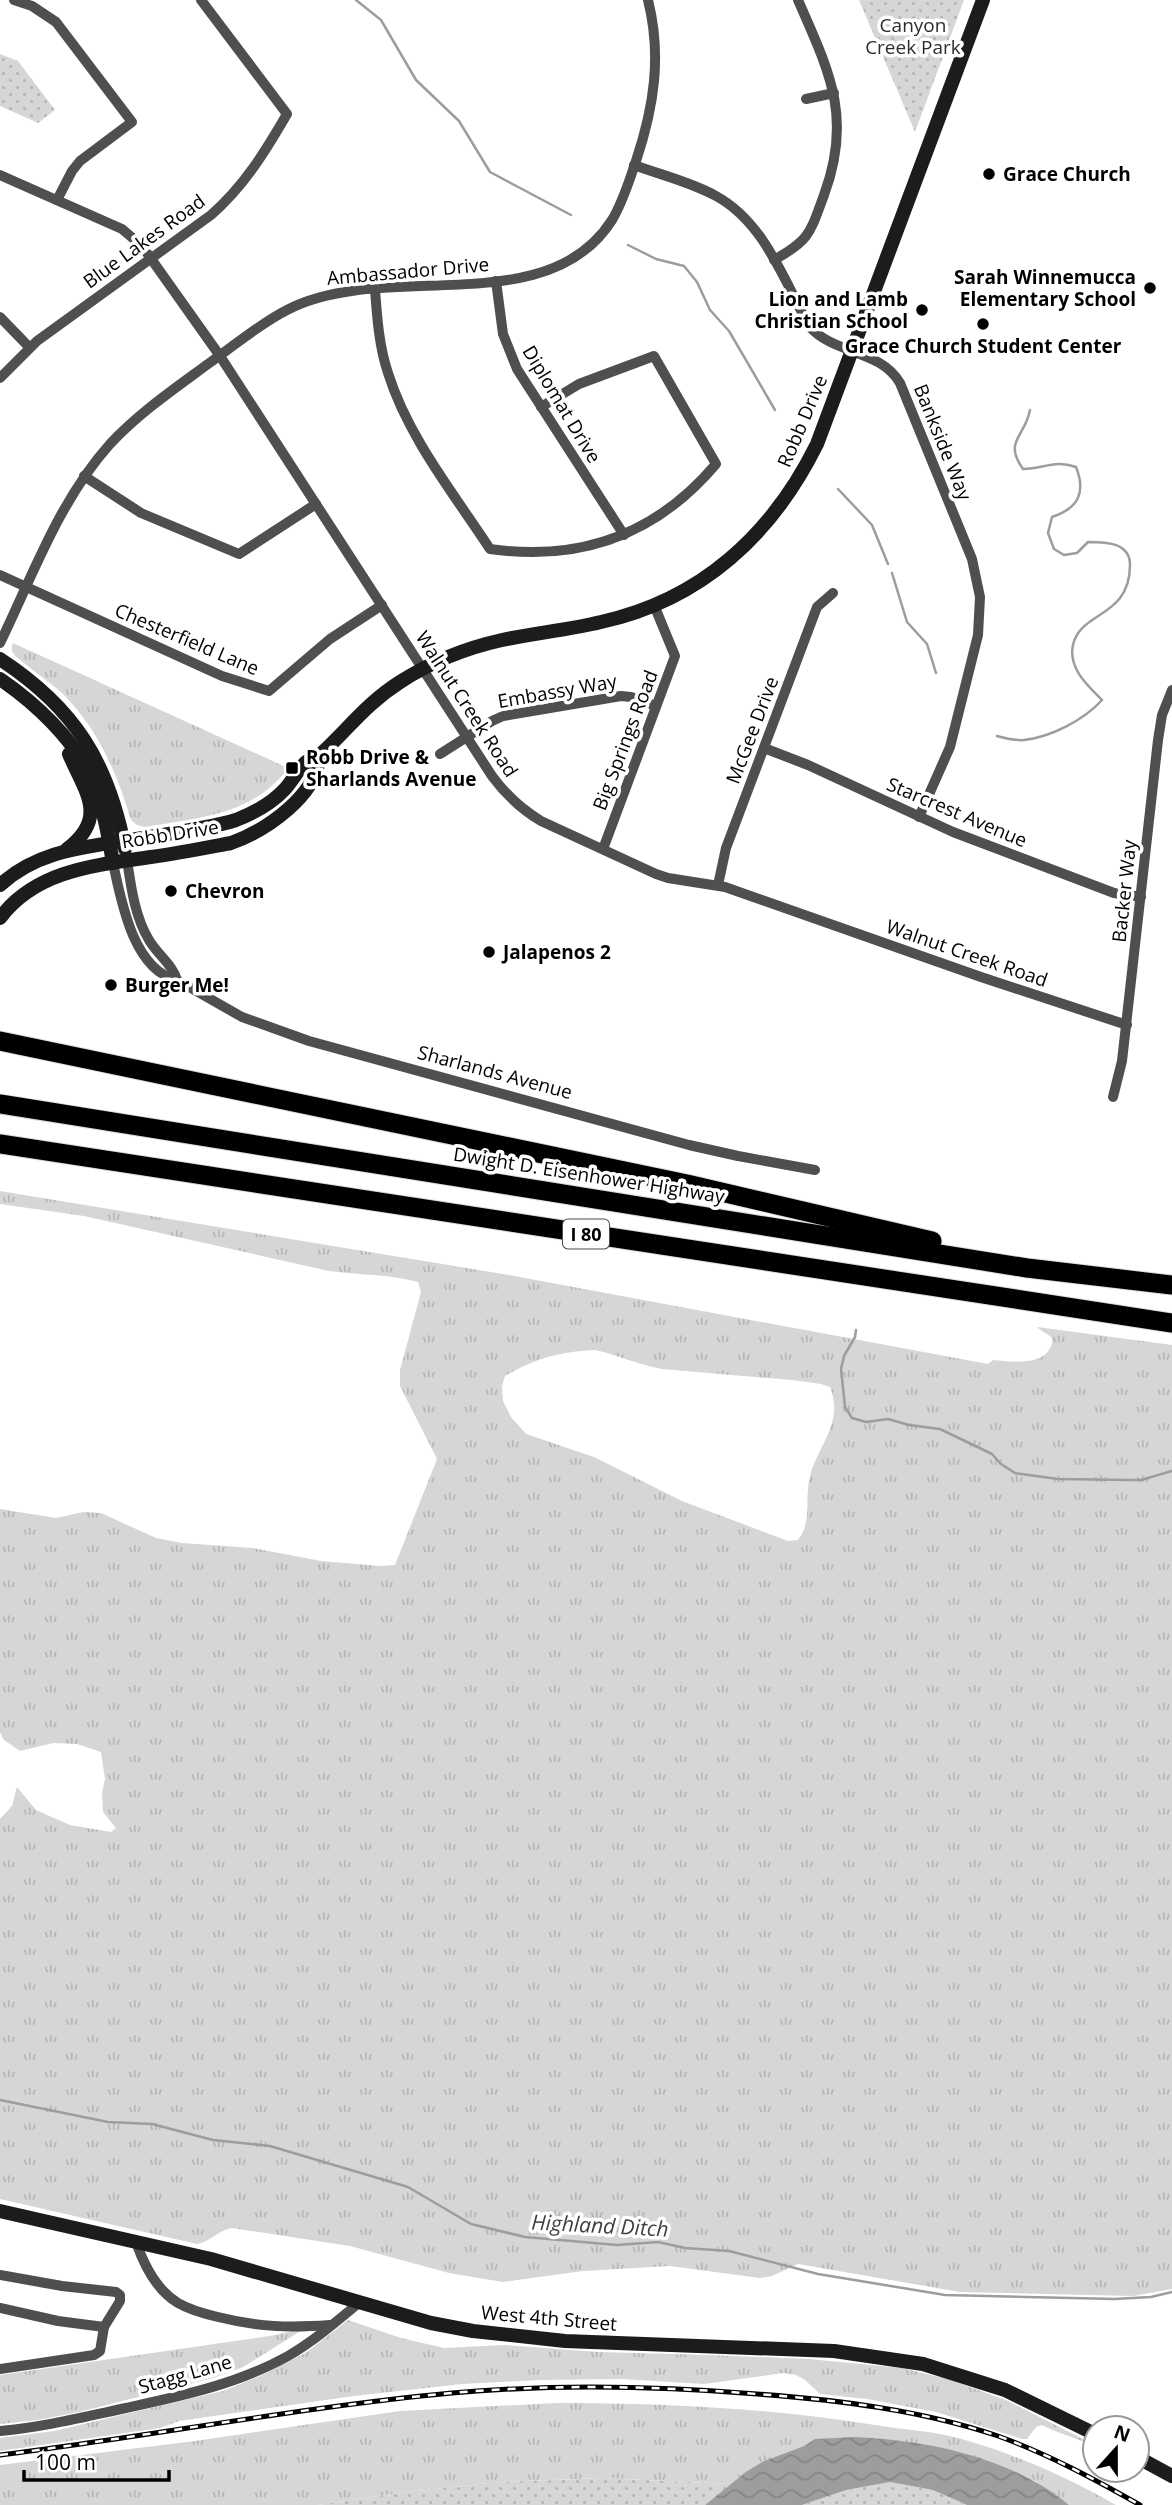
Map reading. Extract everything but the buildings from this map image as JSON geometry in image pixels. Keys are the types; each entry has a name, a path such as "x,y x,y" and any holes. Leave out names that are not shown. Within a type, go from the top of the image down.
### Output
{"highway":[{"path":"0,1029 20,1041 49,1051"},
{"path":"0,1041 687,1184 948,1245 1027,1268"},
{"name":"Dwight D. Eisenhower Highway","path":"0,1104 1027,1268 1172,1285"},
{"name":"I 80","path":"0,1144 1172,1322"}],"main road":[{"name":"Robb Drive","path":"0,885 11,875 65,850 215,825 251,813 277,797 305,763 319,755 375,700 423,669 475,647 602,622 654,606 692,586 755,536 795,485 817,444 984,0"},
{"name":"Sharlands Avenue","path":"0,659 52,699 86,742 113,796 120,862"},
{"name":"Sharlands Avenue","path":"0,678 29,700 60,733 90,777 116,842"},
{"path":"60,733 87,793 92,814 84,833 65,850"},
{"name":"Robb Drive","path":"0,918 27,892 68,872 231,843 259,831 284,813 301,794 316,774 319,755"},
{"name":"West 4th Street","path":"0,2211 211,2259 431,2323 520,2338 834,2351 893,2358 951,2372 1005,2390 1081,2427"},
{"path":"1151,2465 1172,2476"}],"street":[{"path":"14,0 32,6 56,22 132,122 80,161 57,200"},
{"name":"Blue Lakes Road","path":"0,378 29,347 228,200 256,166 287,114 201,0"},
{"name":"Ambassador Drive","path":"0,643 56,524 84,476 110,444 131,424 268,321 301,303 342,292 496,281 545,273 562,265 590,245 621,202 649,120 655,84 654,36 648,0"},
{"path":"774,260 804,241 812,227 826,191 838,136 829,72 798,0"},
{"path":"806,99 834,93"},
{"name":"Bankside Way","path":"634,166 702,189 732,207 755,229 809,326 824,340 881,362 895,374 900,383 972,559 980,597 978,635 950,747 919,817"},
{"name":"Walnut Creek Road","path":"0,174 122,229 133,237 151,258 220,356 492,776 513,801 541,821 668,878 718,885 1127,1025"},
{"name":"Diplomat Drive","path":"496,281 499,314 509,352 541,407 624,535"},
{"path":"375,289 382,350 396,396 418,439 490,550 558,552 581,549 624,535 666,512 684,498 716,464 654,356 579,384 541,407"},
{"path":"0,317 29,347"},
{"path":"84,476 141,513 239,554 316,504"},
{"name":"Chesterfield Lane","path":"0,575 222,676 268,691 330,639 382,605"},
{"name":"McGee Drive","path":"718,885 726,848 817,607 833,593"},
{"name":"Big Springs Road","path":"603,849 675,656 654,606"},
{"name":"Backer Way","path":"1113,1097 1127,1025 1158,740 1164,709 1172,690"},
{"name":"Embassy Way","path":"440,754 503,716 621,696 656,706"},
{"name":"Starcrest Avenue","path":"764,748 808,765 953,832 1114,893 1141,897"},
{"name":"Sharlands Avenue","path":"120,862 124,911 136,942 157,970 244,1018 309,1041 689,1145 815,1170"},
{"path":"136,2242 150,2274 177,2303 200,2312 253,2325 286,2328 332,2325"},
{"path":"0,2275 116,2292 120,2295 120,2301 104,2327 100,2351 94,2356 0,2370"},
{"name":"Stagg Lane","path":"0,2431 50,2425 220,2385 271,2365 308,2344 360,2302"},
{"path":"0,2308 104,2327"}],"green space":[{"name":"Canyon Creek Park","path":"859,0 964,0 915,132"},
{"path":"0,54 18,61 55,110 38,123 0,106"},
{"path":"13,643 288,768 259,796 224,812 145,827 137,825 131,820 105,752 86,722 63,694 15,656"},
{"path":"0,1191 509,1275 988,1364 993,1360 1032,1360 1046,1354 1052,1338 1037,1327 1172,1345 1172,2289 1133,2296 960,2292 798,2264 772,2276 760,2278 670,2266 583,2271 503,2282 449,2273 350,2246 232,2228 197,2244 0,2199 0,1819 12,1806 17,1787 36,1810 70,1825 111,1832 116,1828 103,1812 102,1793 105,1779 101,1752 77,1744 53,1743 20,1751 4,1740 0,1732 0,1509 56,1518 83,1512 101,1513 156,1538 182,1543 253,1548 321,1561 395,1565 437,1459 400,1386 400,1370 421,1292 418,1282 329,1271 84,1216 0,1204","holes":["595,1350 662,1369 792,1380 830,1387 834,1401 832,1424 812,1469 807,1519 798,1540 788,1541 682,1501 594,1457 526,1434 511,1417 503,1401 502,1386 505,1376 526,1365 559,1354"]},
{"path":"348,2320 401,2338 444,2348 506,2345 598,2352 809,2359 902,2368 948,2379 1006,2400 1081,2438 1081,2441 1042,2425 1036,2427 1027,2439 1022,2439 936,2412 867,2399 820,2394 805,2380 783,2373 704,2384 621,2379 462,2384 354,2396 179,2421 160,2428 0,2451 0,2438 54,2431 223,2391 307,2352"},
{"path":"307,2327 243,2367 213,2378 79,2412 0,2424 0,2375 276,2335"},
{"path":"556,2403 676,2405 756,2411 835,2419 954,2437 1023,2460 1116,2505 1069,2505 1035,2481 985,2460 921,2444 873,2438 815,2439 764,2461 731,2484 602,2478 499,2482 317,2505 0,2505 0,2465 195,2441 400,2411"},
{"path":"602,2478 731,2484 705,2505 317,2505 499,2482"},
{"path":"890,2482 933,2490 967,2505 802,2505 846,2490"}],"water":[{"path":"854,2437 910,2442 967,2454 1021,2475 1046,2488 1069,2505 967,2505 933,2490 890,2482 846,2490 802,2505 705,2505 747,2471 764,2461 815,2439"}],"waterway":[{"path":"356,0 381,20 416,80 459,121 490,172 571,215"},
{"path":"628,245 656,259 684,266 697,282 710,310 729,331 775,410"},
{"path":"997,736 1021,740 1045,735 1077,721 1102,700 1076,669 1073,645 1077,634 1114,605 1122,595 1128,582 1130,565 1126,552 1109,543 1088,542 1077,553 1064,555 1054,549 1048,533 1052,517 1069,509 1078,498 1079,476 1076,467 1068,465 1055,464 1023,469 1017,460 1015,445 1030,410"},
{"path":"838,489 872,525 888,564"},
{"path":"892,573 907,622 927,644 936,673"},
{"path":"856,1330 841,1369 845,1407 852,1418 866,1422 888,1419 940,1429 992,1454 1015,1473 1058,1479 1141,1480 1172,1471"},
{"name":"Highland Ditch","path":"0,2100 108,2122 152,2124 213,2140 270,2146 408,2187 471,2224 525,2237 617,2245 658,2242 685,2248 729,2251 818,2274 945,2295 1114,2299 1151,2297 1172,2292"}],"railway":[{"path":"0,2455 339,2406 452,2393 566,2387 681,2389 818,2399 939,2419 998,2436 1035,2451 1140,2505"}],"place":[{"name":"Grace Church","path":"989,174"},
{"name":"Sarah Winnemucca Elementary School","path":"1150,288"},
{"name":"Lion and Lamb Christian School","path":"922,310"},
{"name":"Grace Church Student Center","path":"983,324"},
{"name":"Robb Drive & Sharlands Avenue","path":"292,768"},
{"name":"Chevron","path":"171,891"},
{"name":"Jalapenos 2","path":"489,952"},
{"name":"Burger Me!","path":"111,985"}]}
